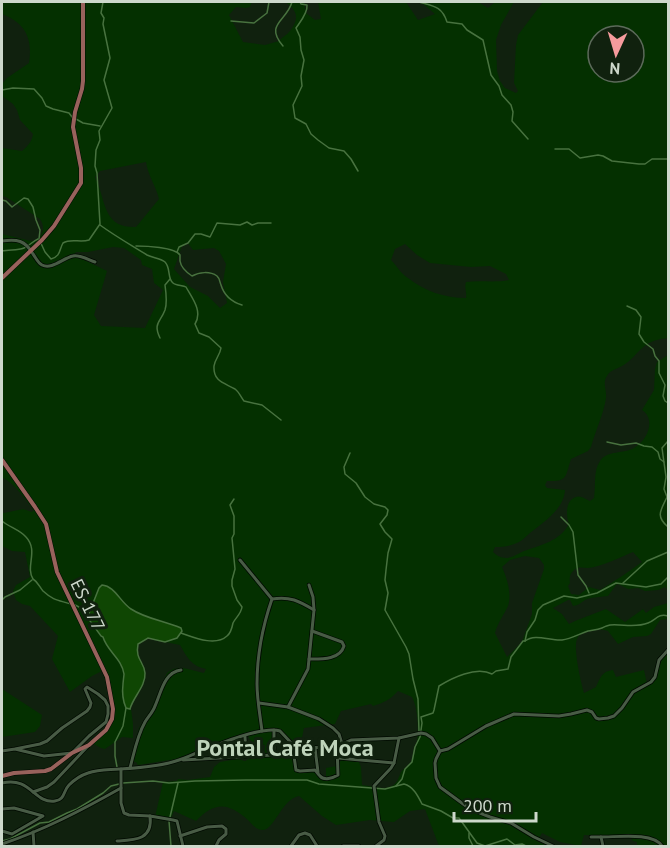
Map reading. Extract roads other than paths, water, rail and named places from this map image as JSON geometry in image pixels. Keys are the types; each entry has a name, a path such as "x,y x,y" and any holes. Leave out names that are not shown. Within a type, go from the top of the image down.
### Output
{"main road":[{"path":"2,278 54,226 81,183 81,168 73,127 83,81 83,2"},
{"name":"ES-177","path":"2,460 46,524 57,572 107,677 113,709 112,719 106,730 89,745 72,753 60,764 45,771 2,776"}],"street":[{"path":"2,241 15,239 19,241 31,250 43,266 51,266 76,255 95,262"},
{"path":"240,560 272,599"},
{"path":"288,707 308,669 314,610 309,585"},
{"path":"272,599 283,597 299,601 314,610"},
{"path":"262,731 257,684 263,633 272,599"},
{"path":"309,659 324,659 344,650 342,642 312,631"},
{"path":"553,846 511,823 470,809 440,788 436,778 435,763 440,751 514,714 559,716 587,710 599,719 614,716 633,692 651,682 659,660 669,650"},
{"path":"130,768 144,723 154,710 166,678 174,671 181,670"},
{"path":"2,751 47,741 87,711 91,703 85,688 87,687 105,700 108,706 106,722 72,753 44,756 15,749"},
{"path":"259,703 288,707 319,719 339,734 342,744"},
{"path":"178,760 229,740 274,729 280,731 295,747 301,748 337,746 351,740 399,738 426,734 432,738 440,751"},
{"path":"274,729 274,755"},
{"path":"245,736 246,756"},
{"path":"376,846 384,840 385,836 379,822 374,787 394,763 399,738"},
{"path":"34,793 54,782 89,745"},
{"path":"295,747 296,770 314,770 325,778 337,776 337,746"},
{"path":"315,748 319,774"},
{"path":"2,783 18,782 48,801 56,801 63,798 69,785 85,774 98,770 130,768 178,760 294,756"},
{"path":"338,758 394,763"},
{"path":"121,769 121,803 124,813 175,820 178,823 183,846"},
{"path":"2,844 78,812 121,785"},
{"path":"2,809 14,808 43,816 12,834 2,831"},
{"path":"117,842 134,840 146,835 150,828 150,816"},
{"path":"180,836 207,827 222,826 226,834 216,846"},
{"path":"33,832 34,846"},
{"path":"291,846 299,835 305,833 310,835 317,846"},
{"path":"591,837 645,837 658,841 662,846"},
{"path":"601,837 603,846"},
{"path":"343,846 359,846"}],"waterway":[{"path":"2,200 12,207 24,198 28,199 40,230 39,239 51,259 58,254 63,243 89,240 100,224 95,166 96,150 100,140 99,131 112,108 104,80 110,58 103,24 104,18 101,13 103,2"},
{"path":"231,21 254,23 267,13 269,2"},
{"path":"283,46 278,39 276,27 292,2"},
{"path":"300,2 307,5 307,8 296,28 304,60 302,86 293,105 295,118 306,124 311,134 329,148 344,151 358,171"},
{"path":"419,2 436,8 447,22 462,24 483,40 491,75 502,95 511,105 512,121 528,139"},
{"path":"2,90 34,89 46,106 69,113 72,117"},
{"path":"76,119 83,123 100,126"},
{"path":"555,149 569,149 580,158 598,155 612,161 639,164 645,164 652,159 668,159"},
{"path":"177,252 179,247 188,243 195,234 210,237 217,223 240,225 247,222 252,225 271,223"},
{"path":"100,225 147,255 165,262 171,281 176,285 186,287 194,300 198,314 195,324 199,333 209,337 221,348 215,361 215,376 235,389 244,401 262,405 281,420"},
{"path":"2,251 21,249 38,239"},
{"path":"136,246 177,252 184,270 192,276 204,273 217,276 226,295 242,305"},
{"path":"160,338 157,326 165,310 165,285 170,279"},
{"path":"627,306 636,310 641,317 639,334 644,342 653,349 659,361 659,373 665,385 663,396 668,403"},
{"path":"668,441 662,448 666,477 664,489 667,497 660,513 668,527"},
{"path":"607,442 621,445 636,443 652,447 664,462"},
{"path":"350,453 344,467 345,474 356,483 365,497 388,510 380,524 392,539 385,580 388,593 385,610 409,654 418,699 419,732"},
{"path":"181,633 216,641 227,636 240,614 242,607 232,586 235,569 232,538 234,516 230,505 234,499"},
{"path":"561,517 573,532 578,575 589,593"},
{"path":"2,521 24,535 30,542 32,553 30,569 33,579 50,597 71,604"},
{"path":"623,583 647,561 668,552"},
{"path":"396,786 402,779 405,769 412,762 420,737 421,717 433,713 439,686 472,672 492,674 508,669 511,657 525,641 527,632 543,605 564,596 577,598 597,593 616,583 646,587 661,584 668,577"},
{"path":"2,600 32,580"},
{"path":"75,605 88,615"},
{"path":"525,641 533,638 565,639 608,625 639,625 648,623 659,616 668,616"},
{"path":"117,767 115,742 123,726 126,708"},
{"path":"2,841 77,809 111,786 123,783 307,780 319,784 385,789 404,784 413,789 422,804 453,818 459,818 477,843 485,846 507,839 515,845 526,846"},
{"path":"170,817 178,783"},
{"path":"169,821 171,846"},
{"path":"469,833 473,846"}],"district":[{"name":"Pontal Café Moca","path":"285,747"}]}
